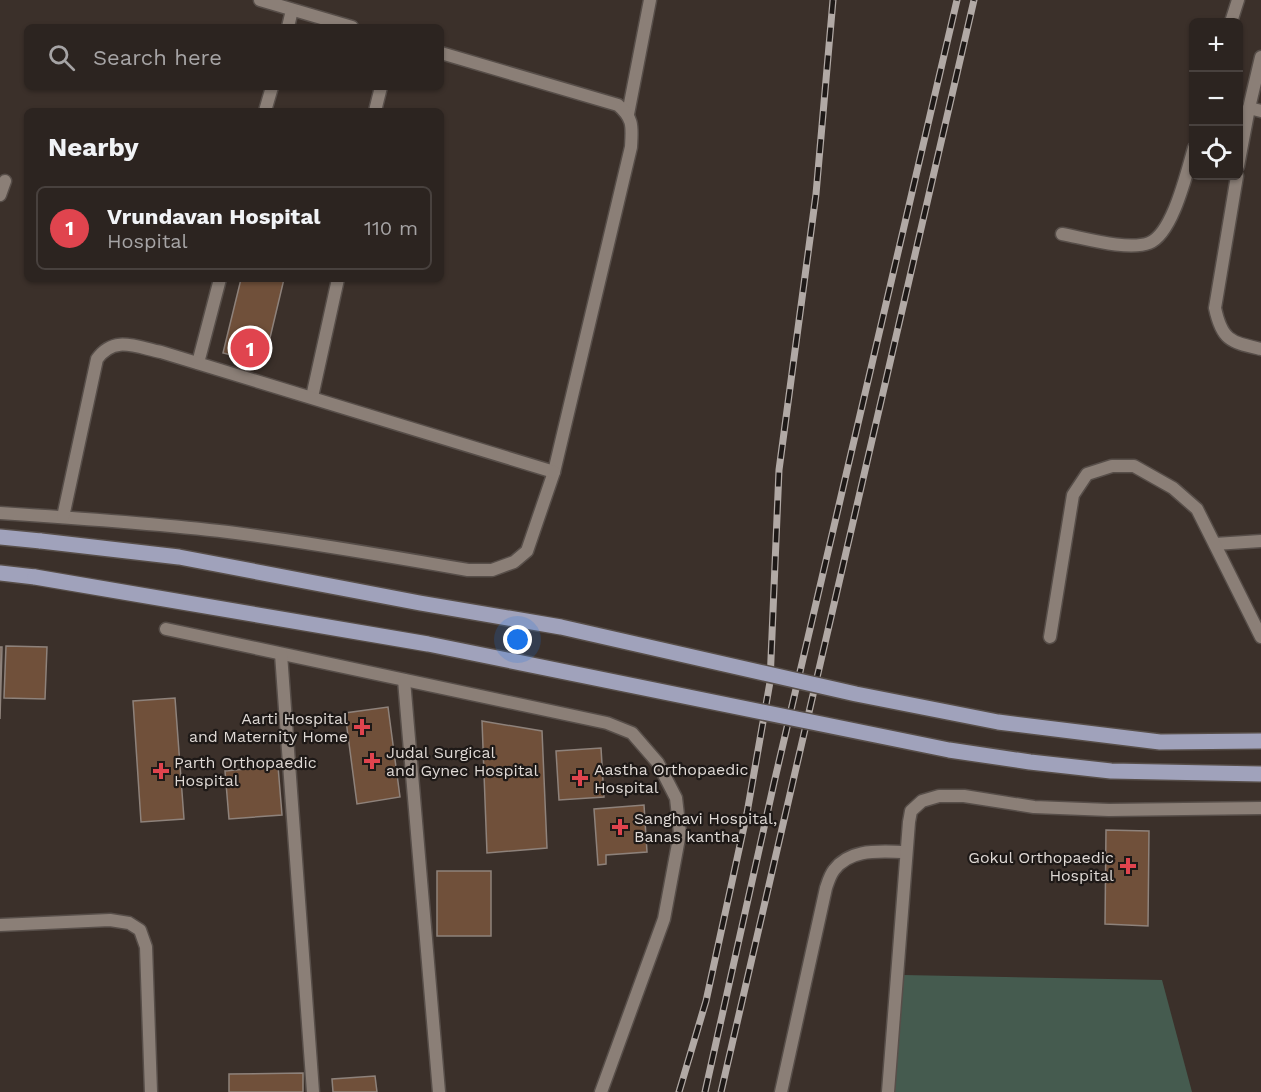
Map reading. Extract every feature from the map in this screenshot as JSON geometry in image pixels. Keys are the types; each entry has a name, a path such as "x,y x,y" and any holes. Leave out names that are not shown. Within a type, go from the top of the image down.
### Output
{"main road":[{"path":"0,537 179,557 420,603 561,627 856,694 998,722 1160,742 1261,741"},
{"path":"0,573 428,644 949,750 1111,771 1261,774"}],"street":[{"path":"260,0 341,24"},
{"path":"0,513 225,532 468,570 492,570 514,562 527,551 554,472 631,147 631,125 628,114 650,0"},
{"path":"1232,18 1238,0"},
{"path":"289,24 292,10"},
{"path":"444,54 618,105 628,114"},
{"path":"1243,152 1255,109 1261,57"},
{"path":"266,108 271,90"},
{"path":"376,108 380,90"},
{"path":"1062,234 1129,245 1149,243 1160,235 1176,207 1189,164"},
{"path":"1236,180 1215,308 1219,325 1233,343 1261,349"},
{"path":"0,195 5,181"},
{"path":"198,363 219,282"},
{"path":"312,397 337,282"},
{"path":"63,517 97,359 104,349 118,344 161,352 554,472"},
{"path":"1050,637 1073,495 1087,474 1112,466 1134,466 1173,488 1197,509 1261,637"},
{"path":"1215,544 1261,542"},
{"path":"166,629 607,723 632,733 658,763 676,798 680,833 664,919 601,1092"},
{"path":"281,654 313,1092"},
{"path":"404,681 439,1092"},
{"path":"888,1092 906,852 911,811 922,801 939,796 964,796 1034,807 1109,810 1261,808"},
{"path":"781,1092 826,888 834,870 847,858 864,852 906,852"},
{"path":"0,925 110,920 129,923 140,930 146,947 151,1092"}],"green space":[{"path":"903,975 1162,980 1192,1092 889,1092"}],"building":[{"path":"240,282 283,282 264,363 223,353"},
{"path":"6,646 47,647 45,699 4,698"},
{"path":"0,647 2,647 0,719"},
{"path":"175,698 184,819 141,822 133,701"},
{"path":"388,707 400,797 357,804 345,713"},
{"path":"482,721 542,731 547,848 487,853"},
{"path":"601,748 604,797 559,800 556,751"},
{"path":"278,766 282,815 229,819 225,771"},
{"path":"644,805 647,852 606,855 606,864 598,865 594,809"},
{"path":"1106,830 1149,831 1148,926 1105,924"},
{"path":"437,871 491,871 491,936 437,936"},
{"path":"303,1073 303,1092 229,1092 229,1074"},
{"path":"375,1076 377,1092 333,1092 332,1079"}],"railway":[{"path":"679,1092 706,1001 747,813 770,682 779,470 816,194 833,0"},
{"path":"705,1092 774,783 957,0"},
{"path":"721,1092 974,0"}],"place":[{"name":"Vrundavan Hospital","path":"250,348"},
{"name":"Aarti Hospital and Maternity Home","path":"362,727"},
{"name":"Judal Surgical and Gynec Hospital","path":"372,761"},
{"name":"Parth Orthopaedic Hospital","path":"161,771"},
{"name":"Aastha Orthopaedic Hospital","path":"580,778"},
{"name":"Sanghavi Hospital, Banas kantha","path":"620,827"},
{"name":"Gokul Orthopaedic Hospital","path":"1128,866"}]}
